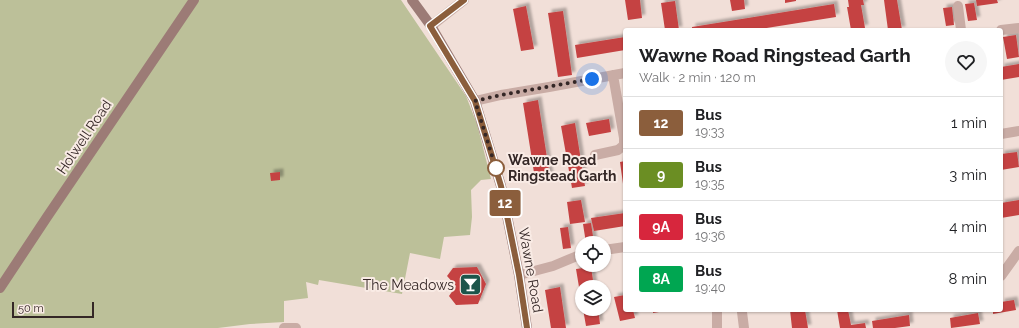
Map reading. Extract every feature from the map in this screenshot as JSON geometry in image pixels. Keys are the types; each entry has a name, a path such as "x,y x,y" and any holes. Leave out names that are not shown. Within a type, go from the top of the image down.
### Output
{"street":[{"name":"Wawne Road","path":"412,0 430,26 475,101 501,186 519,275 527,328"},
{"path":"430,26 464,0"},
{"name":"Holwell Road","path":"0,288 194,1"},
{"path":"958,6 961,28"},
{"path":"1003,30 1019,28"},
{"path":"475,101 623,73"},
{"path":"613,75 623,132"},
{"path":"1003,134 1019,131"},
{"path":"595,155 618,150 623,146"},
{"path":"611,249 623,247"},
{"path":"1003,273 1019,251"},
{"path":"519,275 553,266 575,257"},
{"path":"717,312 717,328"},
{"path":"742,312 744,328"},
{"path":"284,328 296,328"}],"green space":[{"path":"0,0 401,0 466,96 477,124 491,179 481,180 471,190 472,217 470,235 444,237 440,259 410,253 402,294 319,280 318,285 306,282 308,298 284,301 284,322 218,328 0,328"}],"building":[{"path":"625,0 640,0 642,18 628,20"},
{"path":"730,0 744,0 745,9 732,11"},
{"path":"785,0 796,0 796,1 785,3"},
{"path":"848,0 863,0 864,5 861,5 865,28 851,28 847,7 849,7"},
{"path":"884,0 897,0 902,28 888,28"},
{"path":"976,0 997,0 998,3 977,6"},
{"path":"675,1 679,28 665,28 661,3"},
{"path":"974,3 977,20 968,21 965,4"},
{"path":"834,4 836,17 767,28 692,27"},
{"path":"526,6 534,49 521,51 513,9"},
{"path":"952,7 954,25 946,26 943,8"},
{"path":"563,11 572,75 558,77 548,13"},
{"path":"1016,35 1019,57 1007,59 1003,37"},
{"path":"623,37 623,50 577,58 575,45"},
{"path":"1019,64 1019,77 1003,80 1003,67"},
{"path":"538,100 550,177 535,179 523,103"},
{"path":"609,119 611,132 589,136 586,123"},
{"path":"575,123 585,186 572,188 561,126"},
{"path":"1017,152 1019,167 1003,170 1003,154"},
{"path":"623,161 623,184 620,162"},
{"path":"280,172 280,180 271,181 270,173"},
{"path":"581,200 585,222 570,224 567,202"},
{"path":"1019,200 1019,215 1003,218 1003,203"},
{"path":"623,213 623,226 594,231 591,218"},
{"path":"591,223 593,236 585,236 583,224"},
{"path":"568,227 571,248 563,249 560,228"},
{"name":"The Meadows","path":"477,267 486,284 478,304 456,305 449,296 456,286 447,276 453,268"},
{"path":"576,272 592,272 593,280 578,280"},
{"path":"560,287 566,328 551,328 545,290"},
{"path":"623,295 623,312 634,312 635,318 620,321 614,297"},
{"path":"1014,300 1016,310 993,314 993,312 1003,312 1003,302"},
{"path":"790,312 805,312 808,328 792,328"},
{"path":"837,312 848,312 851,325 865,323 866,328 840,328"},
{"path":"978,313 980,324 951,328 950,318"},
{"path":"909,315 910,326 873,328 872,321"},
{"path":"584,316 599,316 600,324 586,326"}],"bus line":[{"name":"12","path":"464,0 430,26 475,101 501,186 519,275 527,328"}],"place":[{"name":"Wawne Road Ringstead Garth","path":"496,168"},
{"name":"The Meadows","path":"470,285"}],"route":[{"path":"496,168 497,172 475,101 592,79"}]}
